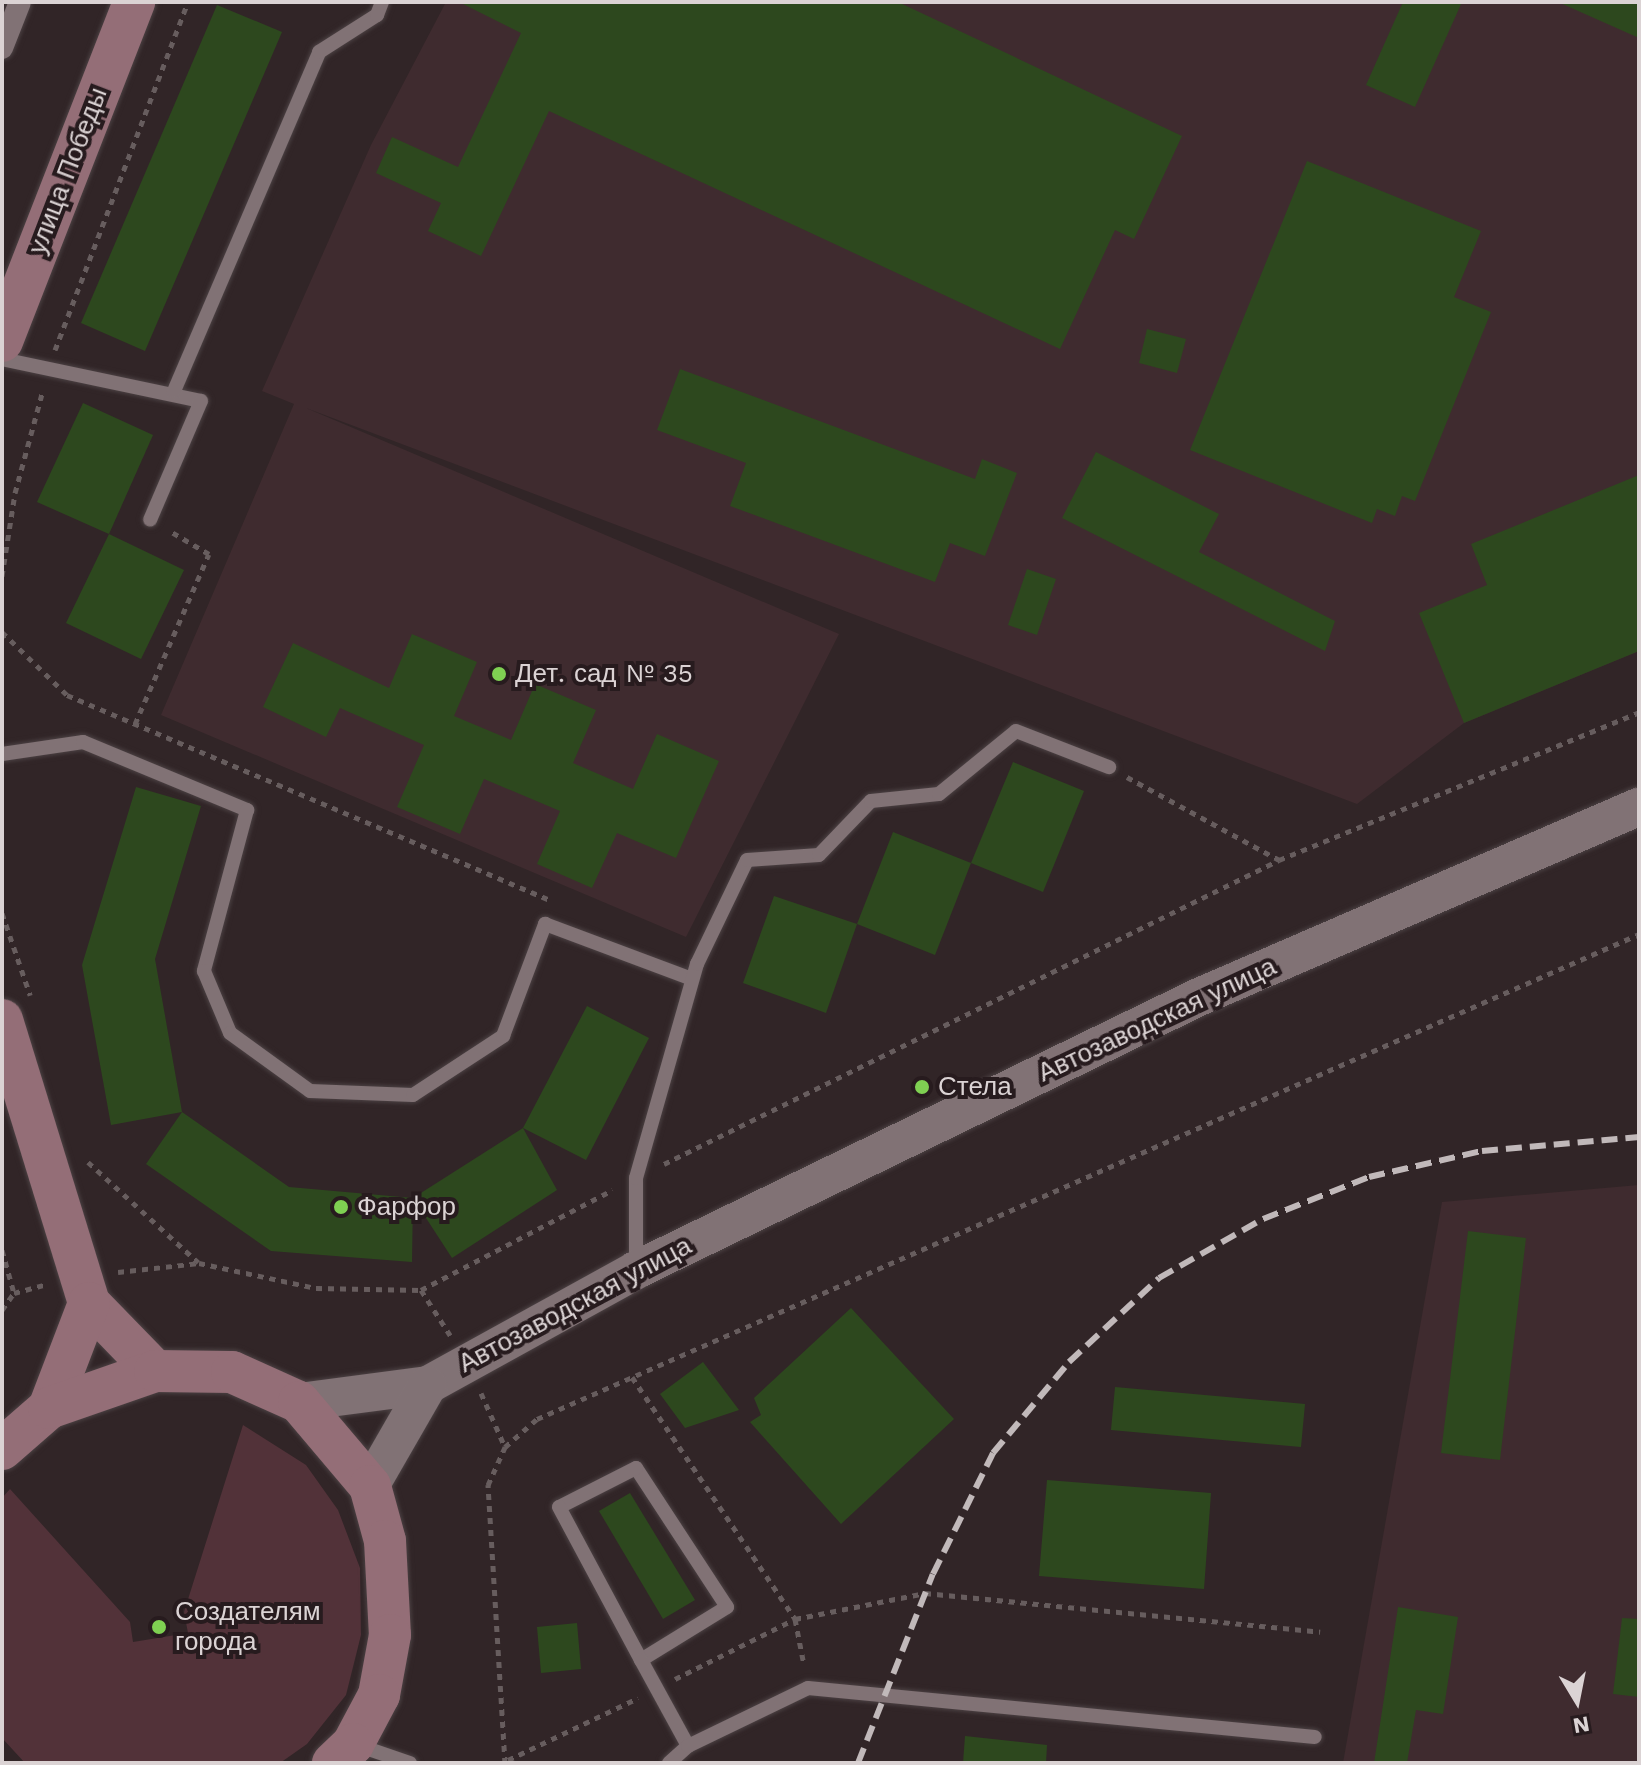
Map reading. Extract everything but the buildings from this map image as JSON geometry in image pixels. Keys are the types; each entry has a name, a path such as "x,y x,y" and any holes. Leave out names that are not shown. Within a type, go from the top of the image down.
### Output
{"main road":[{"name":"улица Победы","path":"2,341 134,2"},
{"path":"2,1020 83,1290 155,1371"},
{"path":"49,1408 83,1290"},
{"path":"2,1449 49,1408 155,1371 232,1372 299,1402 370,1486 385,1541 390,1635 379,1695 343,1753"}],"street":[{"path":"2,48 20,2"},
{"name":"Автозаводская улица","path":"428,1385 636,1270 1199,997 1639,807"},
{"path":"299,1402 428,1385"},
{"path":"370,1486 428,1385"}],"lane":[{"path":"174,391 319,52 377,15 382,2"},
{"path":"2,359 174,391 201,401 150,520"},
{"path":"636,1270 636,1178 692,979 747,860 819,855 871,801 939,794 1016,731 1109,767"},
{"path":"2,754 83,742 247,810 204,971 230,1033 310,1091 413,1095 503,1036 545,924 692,979"},
{"path":"641,1660 727,1607 636,1468 559,1507 641,1660 688,1746"},
{"path":"669,1763 688,1746 808,1688 1315,1737"},
{"path":"343,1753 410,1763"}],"path":[{"path":"2,576 15,493 48,369 188,2"},
{"path":"135,724 209,554 150,520"},
{"path":"2,632 67,695 561,905"},
{"path":"83,1290 199,1263 316,1288 421,1290 636,1178 1279,860 1639,712"},
{"path":"1109,767 1279,860"},
{"path":"1320,1632 925,1593 795,1619 507,1761 488,1485 505,1447 537,1419 1639,934"},
{"path":"88,1162 199,1263"},
{"path":"2,1250 14,1293"},
{"path":"632,1377 795,1619 808,1688"}],"shaded area":[{"path":"446,2 1639,2 1639,651 1464,723 1357,804 306,408 839,634 686,937 161,715 294,404 262,391 371,145"},
{"path":"1639,1185 1639,1763 1343,1763 1442,1202"},
{"path":"243,1425 306,1465 338,1510 360,1568 361,1635 346,1695 307,1744 280,1763 25,1763 2,1738 2,1498 10,1489 130,1622 133,1642 188,1633 184,1612"}],"railway":[{"path":"858,1763 933,1574 993,1453 1069,1362 1159,1278 1263,1219 1369,1177 1482,1151 1639,1137"}],"place":[{"name":"Дет. сад № 35","path":"499,674"},
{"name":"Стела","path":"922,1087"},
{"name":"Фарфор","path":"341,1207"},
{"name":"Создателям города","path":"159,1627"}]}
